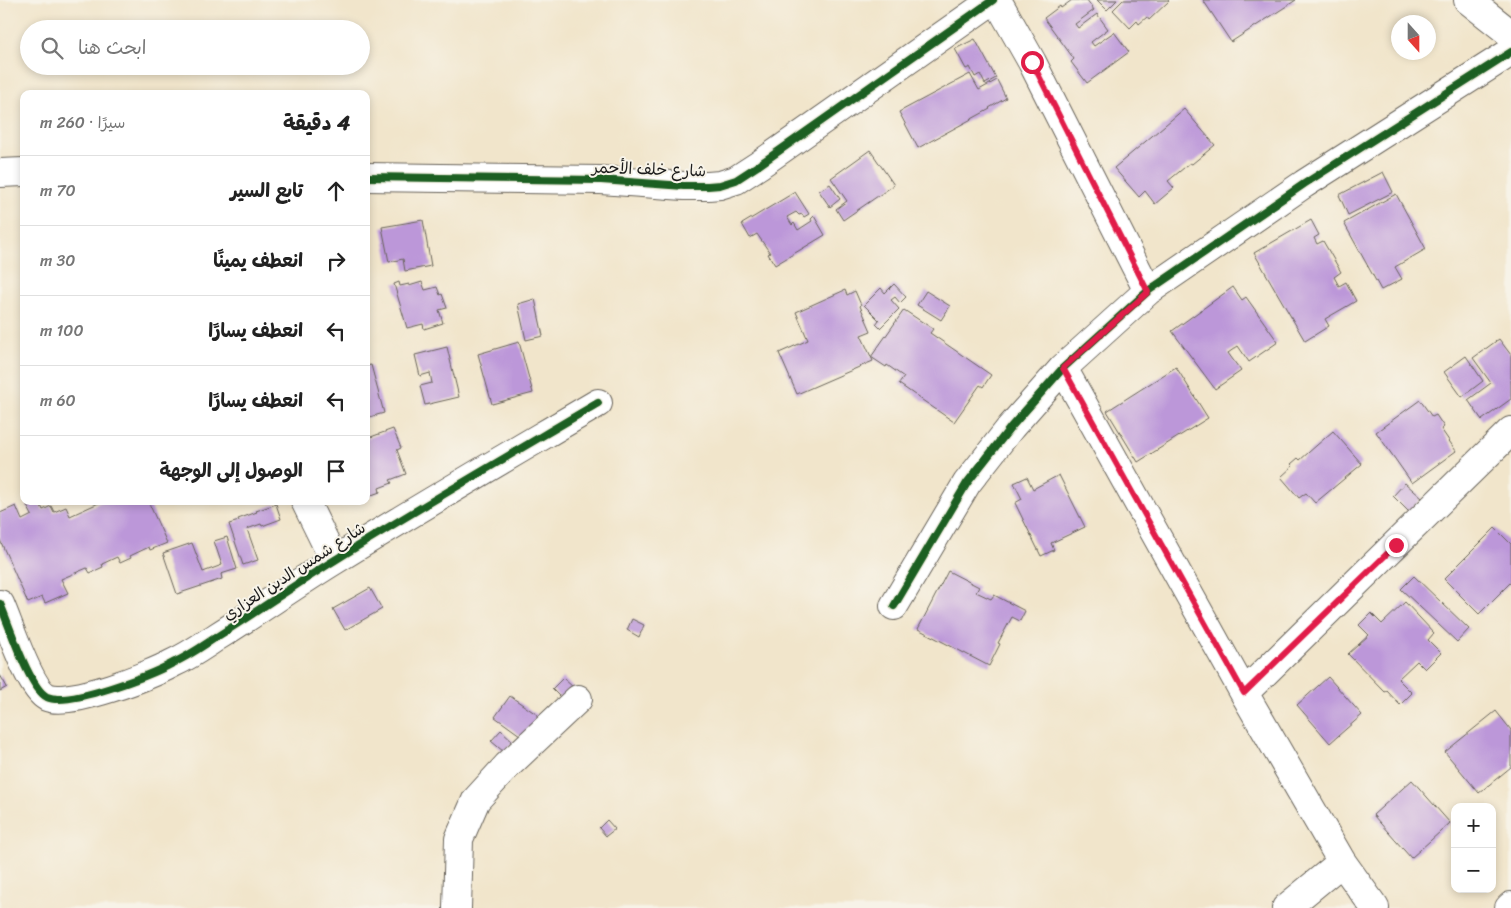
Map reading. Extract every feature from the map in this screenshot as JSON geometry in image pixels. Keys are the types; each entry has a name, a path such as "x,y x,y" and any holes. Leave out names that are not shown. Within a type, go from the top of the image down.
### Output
{"street":[{"name":"شارع خلف الأحمر","path":"370,177 601,180 684,186 720,185 736,180 759,165 995,0"},
{"path":"995,0 1032,62 1148,292"},
{"path":"1468,0 1511,34"},
{"path":"894,606 967,484 1011,427 1063,368 1148,292 1304,184 1511,52"},
{"path":"0,173 20,172"},
{"path":"1063,368 1244,693 1342,862 1375,908"},
{"name":"شارع شمس الدين العزاري","path":"0,604 38,690 48,697 74,698 118,685 173,664 334,560 598,403"},
{"path":"1244,693 1511,431"},
{"path":"307,505 334,560"},
{"path":"457,908 459,839 476,800 507,766 578,700"},
{"path":"1286,908 1342,862"}],"building":[{"path":"1072,0 1087,0 1094,10 1075,24 1078,28 1097,14 1108,29 1091,42 1094,46 1114,32 1129,52 1087,83 1071,62 1074,59 1044,18"},
{"path":"1097,0 1117,0 1107,10"},
{"path":"1123,0 1169,1 1149,20 1147,17 1139,24 1137,21 1130,28 1113,10"},
{"path":"1203,0 1296,0 1231,42"},
{"path":"975,39 996,78 985,84 980,74 975,77 970,67 966,69 955,49"},
{"path":"970,74 979,90 997,80 1006,98 990,109 918,148 899,112"},
{"path":"1184,109 1215,145 1168,181 1174,188 1155,204 1145,191 1139,197 1114,168"},
{"path":"870,150 894,185 843,220 836,209 847,201 831,178"},
{"path":"1383,172 1393,192 1348,215 1339,195"},
{"path":"830,184 840,199 830,207 819,191"},
{"path":"795,192 809,214 804,217 796,212 787,217 792,225 794,223 798,230 812,221 811,219 814,216 825,235 775,265 768,254 770,253 757,234 750,238 742,224"},
{"path":"1396,194 1426,249 1395,267 1402,279 1381,290 1344,223"},
{"path":"423,220 431,266 405,271 403,259 389,262 382,227"},
{"path":"1311,220 1319,235 1314,238 1317,244 1323,241 1341,272 1334,277 1339,286 1346,282 1356,301 1325,319 1329,326 1305,341 1254,253"},
{"path":"399,282 400,286 409,284 409,286 422,282 425,290 437,287 440,295 442,294 447,308 439,310 443,323 424,329 423,324 407,328 394,284"},
{"path":"894,284 906,297 900,303 895,297 891,300 899,309 880,328 876,324 879,320 864,305 881,288 885,293"},
{"path":"1233,287 1242,300 1246,297 1278,342 1249,362 1238,346 1228,353 1241,371 1215,389 1172,331"},
{"path":"845,290 847,295 855,291 861,305 871,331 861,335 873,361 797,394 779,353 808,340 796,312"},
{"path":"926,291 950,306 941,320 917,305"},
{"path":"535,299 543,336 526,340 518,304"},
{"path":"904,310 933,329 930,333 991,375 983,387 980,385 954,422 899,384 904,377 871,357"},
{"path":"1499,339 1511,355 1511,399 1482,420 1468,400 1491,383 1473,358"},
{"path":"519,342 533,393 492,404 478,354"},
{"path":"447,347 459,397 425,405 420,386 432,383 430,373 420,376 415,355"},
{"path":"1466,356 1483,381 1462,397 1444,372"},
{"path":"370,365 384,413 370,417"},
{"path":"1176,367 1208,418 1138,462 1107,411"},
{"path":"1420,400 1432,417 1436,415 1444,427 1441,429 1456,451 1412,483 1376,432"},
{"path":"393,429 401,448 397,450 406,474 390,480 392,483 379,488 380,492 370,496 370,437"},
{"path":"1333,431 1362,464 1315,503 1306,493 1299,498 1281,477 1293,466 1291,464 1298,458 1300,460"},
{"path":"1059,475 1085,527 1051,543 1054,550 1041,556 1015,503 1022,499 1014,483 1027,477 1033,489"},
{"path":"1405,483 1422,498 1409,512 1393,496"},
{"path":"41,505 43,510 51,506 54,512 66,507 70,516 94,505 150,505 167,543 150,550 149,547 120,563 117,557 102,564 103,567 90,573 87,568 61,579 68,593 45,603 42,597 28,603 0,540 0,513 16,506 22,520 32,515 27,506"},
{"path":"276,505 281,519 247,529 258,560 243,565 229,524 239,521 238,519"},
{"path":"1495,528 1511,544 1511,582 1479,614 1444,579"},
{"path":"227,537 237,569 221,574 222,579 177,594 163,553 192,543 203,572 222,565 214,541"},
{"path":"948,571 979,587 976,592 991,599 994,595 1025,611 1020,621 1012,617 998,643 1000,644 989,666 918,629"},
{"path":"1414,576 1469,629 1457,642 1401,589"},
{"path":"370,588 382,609 345,630 333,609"},
{"path":"1405,602 1434,633 1428,640 1441,653 1425,669 1417,661 1398,679 1412,693 1400,705 1348,654 1369,635 1359,625 1371,613 1382,624"},
{"path":"632,619 644,625 639,637 627,630"},
{"path":"0,675 7,687 0,691"},
{"path":"1328,677 1362,715 1330,743 1297,705"},
{"path":"563,678 574,688 563,700 552,689"},
{"path":"510,696 539,716 524,738 495,717"},
{"path":"1496,711 1511,730 1511,767 1479,793 1445,752"},
{"path":"501,730 514,742 504,752 491,741"},
{"path":"1412,780 1450,823 1411,858 1373,815"},
{"path":"607,820 615,829 606,836 599,828"}],"cycle path":[{"path":"370,177 601,180 684,186 720,185 736,180 759,165 993,0"},
{"path":"894,606 967,483 1011,427 1063,368 1148,291 1304,184 1511,52"},
{"path":"0,604 20,655 33,681 47,697 58,699 73,698 129,682 191,654 320,569 598,403"}],"route":[{"path":"1032,62 1148,292 1063,368 1244,693 1396,545"}]}
